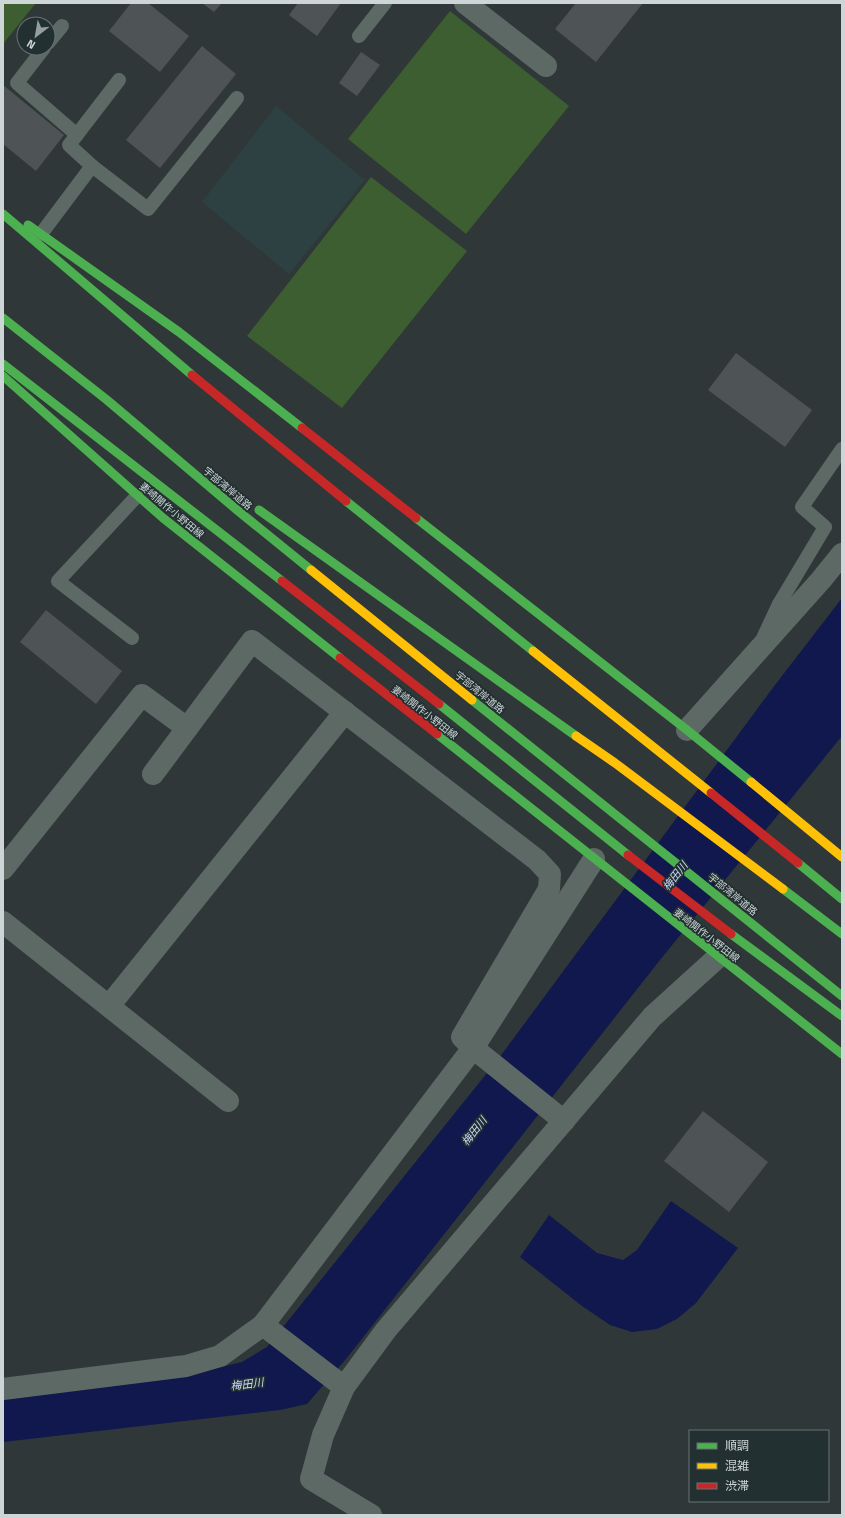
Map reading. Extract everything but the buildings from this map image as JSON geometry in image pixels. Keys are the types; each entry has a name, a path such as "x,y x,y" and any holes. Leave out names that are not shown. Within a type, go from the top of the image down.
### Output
{"main road":[{"path":"3,207 178,332 688,730 842,857"},
{"path":"3,214 156,346 443,580 754,827 842,899"},
{"name":"宇部湾岸道路","path":"3,318 107,400 237,510 343,596 842,996"},
{"path":"3,364 381,658 654,876 842,1016"},
{"name":"妻崎開作小野田線","path":"3,376 163,518 598,863 842,1054"},
{"name":"宇部湾岸道路","path":"107,400 210,475"},
{"name":"宇部湾岸道路","path":"248,503 615,763 842,934"}],"street":[{"path":"465,3 546,66"},
{"path":"688,730 821,580 842,554"},
{"path":"153,774 252,641 537,860 550,874 549,889 462,1037 478,1053 564,1121"},
{"path":"3,869 142,695 187,728"},
{"path":"109,1006 345,712"},
{"path":"3,1389 186,1366 220,1356 269,1329 478,1053 598,863"},
{"path":"3,922 228,1101"},
{"path":"371,1515 311,1479 323,1435 340,1384 652,1017 714,954"},
{"path":"269,1329 340,1384"}],"lane":[{"path":"359,36 385,3"},
{"path":"56,33 62,26"},
{"path":"38,56 17,83 77,135"},
{"path":"119,80 69,145 92,166 148,209 237,98"},
{"path":"41,234 92,166"},
{"path":"755,654 778,604 825,527 802,507 842,449"},
{"path":"132,638 58,581 137,496"}],"shaded area":[{"path":"276,106 365,180 289,274 202,202"}],"green space":[{"path":"3,3 36,3 26,16 16,16 16,28 3,44"},
{"path":"450,11 569,106 466,234 348,139"},
{"path":"371,177 467,251 342,408 247,336"}],"water":[{"name":"梅田川","path":"842,598 842,736 660,960 346,1359 307,1404 280,1410 3,1442 3,1398 209,1370 242,1362 267,1347 499,1058 775,685"},
{"path":"671,1201 738,1248 696,1303 677,1319 657,1329 632,1332 610,1325 582,1306 520,1257 549,1215 597,1253 623,1260 637,1250"}],"traffic: fast":[{"path":"3,214 192,375"},
{"path":"28,225 179,332 302,428"},
{"path":"3,318 107,400 237,510 311,570"},
{"path":"3,364 282,581"},
{"path":"3,376 163,518 340,658"},
{"path":"346,501 533,651"},
{"path":"259,510 576,736"},
{"path":"416,518 687,730 751,782"},
{"path":"472,700 842,996"},
{"path":"439,704 628,855"},
{"path":"437,734 842,1054"},
{"path":"798,863 842,899"},
{"path":"783,889 842,934"},
{"path":"731,934 842,1016"}],"traffic: slow":[{"path":"311,570 472,700"},
{"path":"533,651 711,793"},
{"path":"576,736 615,763 783,889"},
{"path":"751,782 842,857"}],"traffic: jam":[{"path":"192,375 346,501"},
{"path":"302,428 416,518"},
{"path":"282,581 439,704"},
{"path":"340,658 437,734"},
{"path":"711,793 798,863"},
{"path":"628,855 731,934"}]}
